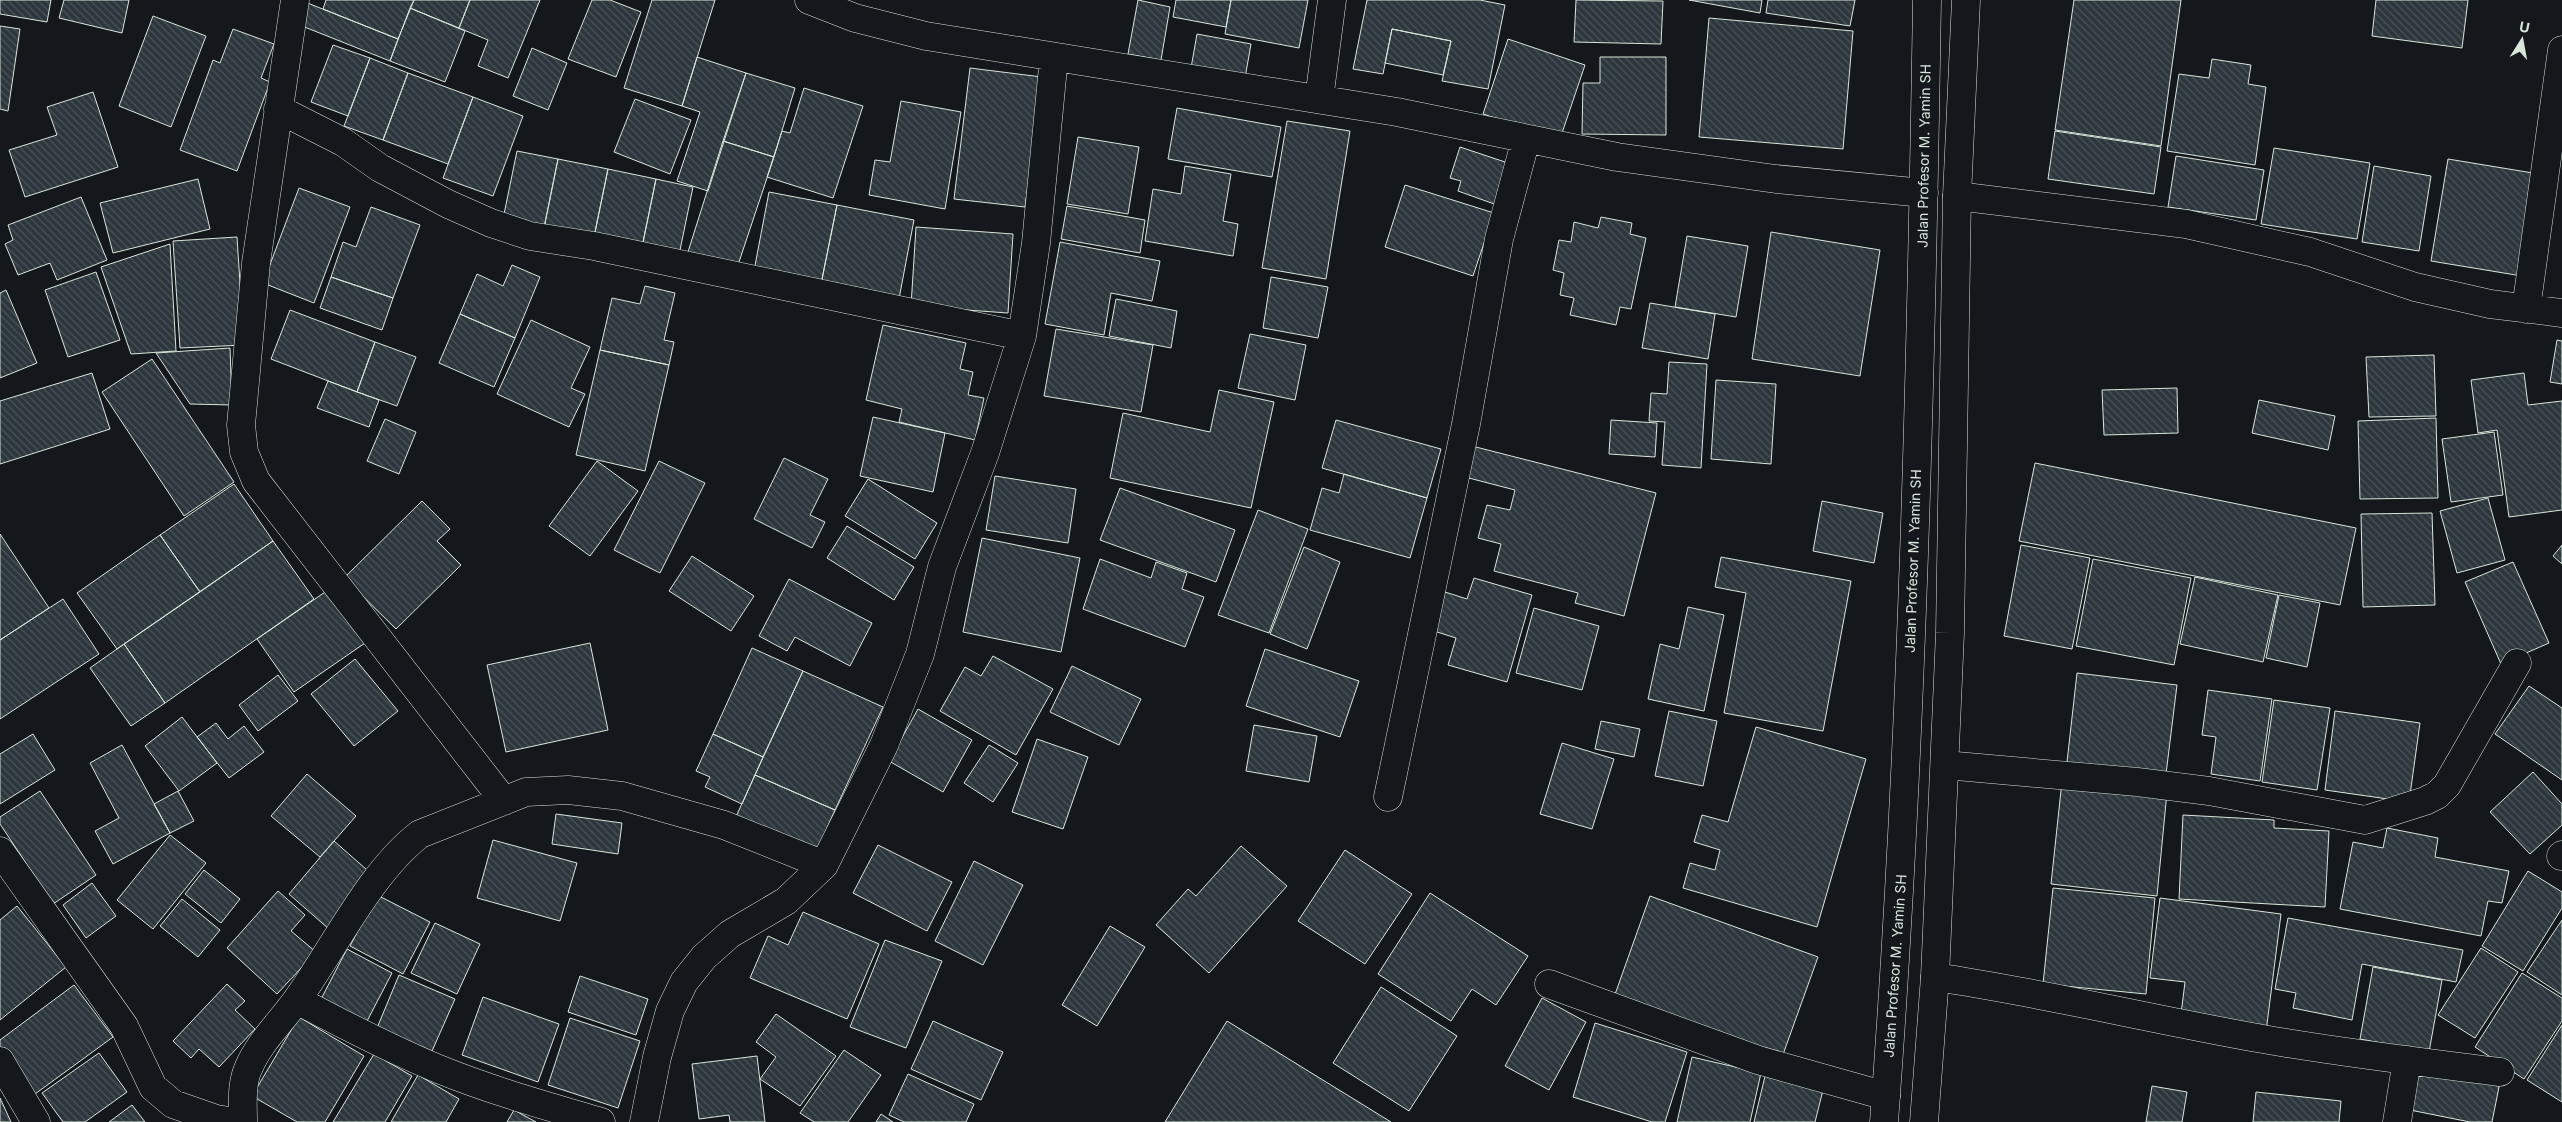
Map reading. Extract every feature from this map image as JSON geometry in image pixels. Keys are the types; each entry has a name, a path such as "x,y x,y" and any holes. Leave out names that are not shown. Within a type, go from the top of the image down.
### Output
{"main road":[{"path":"295,0 255,273 241,425 244,452 256,481 504,801"},
{"path":"809,0 855,18 926,36 1421,116 1617,157 1776,179 1924,192"},
{"path":"1319,99 1332,0"},
{"name":"Jalan Profesor M. Yamin SH","path":"1885,1109 1900,894 1912,631 1924,192 1927,0"},
{"path":"1924,1122 1935,978 1950,634 1958,196 1966,0"},
{"path":"2526,309 2562,50"},
{"path":"644,1122 657,1057 670,1011 684,982 704,957 730,934 786,901 824,865 884,745 920,654 942,567 985,453 1022,336 1036,242 1054,57"},
{"path":"278,110 343,142 380,168 448,204 491,224 530,236 594,246 1022,336"},
{"path":"1388,797 1464,433 1518,137"},
{"path":"1958,196 2186,224 2310,252 2415,286 2490,304 2562,313"},
{"path":"1912,631 1950,634"},
{"path":"1944,765 2071,775 2209,791 2365,820 2425,801 2437,795 2447,785 2517,663"},
{"path":"243,1122 243,1092 247,1071 255,1055 297,1000 384,871 408,844 420,834 526,792 568,790 622,796 724,825 824,865"},
{"path":"0,852 124,1026 153,1087 173,1104 216,1118 237,1122"},
{"path":"1935,978 1988,985 2263,1039 2500,1072"},
{"path":"1549,984 1758,1060 1885,1109"},
{"path":"297,1000 372,1039 441,1070 505,1094 601,1122"},
{"path":"2397,1122 2407,1060"},
{"path":"0,1061 36,1122"}],"building":[{"path":"0,0 51,0 47,22 0,14"},
{"path":"64,0 129,0 122,33 59,18"},
{"path":"326,0 414,0 398,39 323,9"},
{"path":"414,0 470,0 459,28 410,8"},
{"path":"470,0 540,0 508,78 478,66 488,40 459,28"},
{"path":"592,0 610,0 641,12 616,77 568,59"},
{"path":"652,0 715,0 682,106 624,88"},
{"path":"1138,0 1170,7 1161,60 1128,54"},
{"path":"1176,0 1231,0 1226,27 1173,17"},
{"path":"1231,0 1308,0 1299,48 1225,34"},
{"path":"1367,0 1480,0 1505,5 1488,89 1442,81 1451,41 1392,29 1383,74 1353,69"},
{"path":"1576,0 1663,1 1661,44 1574,42"},
{"path":"1689,0 1762,0 1760,13"},
{"path":"1768,0 1855,0 1850,26 1766,13"},
{"path":"2074,0 2181,0 2161,146 2055,130"},
{"path":"2376,0 2468,0 2462,48 2372,36"},
{"path":"305,2 398,39 390,61 297,24"},
{"path":"410,8 465,31 445,82 390,61"},
{"path":"153,16 206,36 171,127 119,106"},
{"path":"1709,18 1853,31 1843,149 1699,137"},
{"path":"0,26 20,29 8,111 0,109"},
{"path":"233,29 274,44 261,78 270,82 237,171 180,150 213,60 220,63"},
{"path":"1392,29 1451,41 1443,75 1385,63"},
{"path":"1197,34 1251,44 1245,78 1191,68"},
{"path":"1508,39 1585,65 1560,139 1483,114"},
{"path":"333,45 370,58 348,116 311,102"},
{"path":"532,48 567,63 548,110 513,96"},
{"path":"697,57 746,73 708,191 677,181 700,112 682,106"},
{"path":"1600,57 1666,57 1666,135 1582,134 1583,83 1600,83"},
{"path":"370,58 408,73 383,140 344,126"},
{"path":"2212,59 2251,65 2248,84 2266,87 2255,165 2167,151 2179,74 2209,78"},
{"path":"970,68 1042,77 1025,207 954,199"},
{"path":"408,73 473,97 448,164 383,140"},
{"path":"746,73 795,88 774,157 723,141"},
{"path":"804,88 863,106 833,198 767,177 782,131 790,133"},
{"path":"93,92 118,167 25,197 9,150 57,135 47,107"},
{"path":"473,97 523,116 493,196 443,178"},
{"path":"635,99 691,120 670,174 614,152"},
{"path":"901,101 961,112 945,209 869,195 875,160 890,162"},
{"path":"1177,108 1281,127 1272,177 1168,159"},
{"path":"1287,121 1350,131 1326,279 1262,268"},
{"path":"2055,131 2161,147 2154,194 2048,179"},
{"path":"1078,137 1139,147 1128,214 1067,204"},
{"path":"723,141 774,157 736,271 687,255"},
{"path":"1460,147 1511,164 1497,205 1458,191 1461,181 1450,178"},
{"path":"2274,148 2370,163 2357,239 2261,224"},
{"path":"517,151 558,159 544,228 503,219"},
{"path":"2176,156 2264,170 2256,220 2168,207"},
{"path":"558,159 608,169 594,237 544,228"},
{"path":"2448,159 2539,174 2522,276 2431,261"},
{"path":"1185,166 1231,174 1223,221 1238,224 1233,256 1145,241 1153,189 1181,194"},
{"path":"2374,166 2431,176 2419,251 2362,242"},
{"path":"608,169 656,179 642,247 594,237"},
{"path":"198,179 210,229 113,253 100,203"},
{"path":"656,179 693,187 679,255 642,247"},
{"path":"1405,185 1494,213 1473,276 1385,247"},
{"path":"299,188 350,207 314,303 263,283"},
{"path":"769,192 837,205 820,289 753,276"},
{"path":"81,197 107,260 57,280 50,263 18,275 5,244 13,240 8,225"},
{"path":"837,205 914,220 898,304 820,289"},
{"path":"1067,206 1145,220 1140,253 1061,239"},
{"path":"371,207 420,225 393,298 331,277 343,242 356,247"},
{"path":"1601,217 1632,223 1630,234 1646,238 1631,309 1620,307 1616,325 1570,315 1574,298 1560,295 1564,273 1553,270 1559,240 1571,242 1574,222 1598,228"},
{"path":"916,227 1013,234 1008,313 911,306"},
{"path":"1771,232 1880,250 1860,376 1752,359"},
{"path":"1687,236 1748,246 1736,317 1675,307"},
{"path":"237,237 244,345 180,348 173,241"},
{"path":"1060,242 1160,261 1152,301 1111,293 1104,335 1045,324"},
{"path":"170,244 176,351 131,354 101,267"},
{"path":"512,265 540,277 515,338 460,314 477,274 503,286"},
{"path":"96,272 120,340 68,357 45,290"},
{"path":"331,277 393,298 382,330 320,308"},
{"path":"1271,277 1328,287 1318,338 1263,328"},
{"path":"645,286 675,293 664,340 674,342 669,365 600,350 612,298 640,304"},
{"path":"6,290 37,363 0,378 0,293"},
{"path":"1116,299 1177,311 1171,348 1109,336"},
{"path":"1650,303 1715,314 1708,359 1642,348"},
{"path":"290,310 375,342 357,392 271,359"},
{"path":"460,314 515,338 494,387 439,363"},
{"path":"531,320 590,347 571,388 585,394 569,427 497,394"},
{"path":"883,325 966,343 960,369 973,372 968,395 984,398 975,440 899,422 902,409 866,400"},
{"path":"1056,329 1153,345 1141,412 1044,396"},
{"path":"1250,334 1306,345 1295,400 1238,388"},
{"path":"2557,340 2562,341 2562,384 2550,382"},
{"path":"375,342 416,357 397,406 357,392"},
{"path":"230,348 232,405 190,404 156,353"},
{"path":"600,350 669,365 645,471 576,455"},
{"path":"2434,355 2436,416 2369,417 2366,357"},
{"path":"152,359 234,482 184,516 102,392"},
{"path":"1669,362 1707,364 1701,468 1662,465 1665,422 1649,421 1651,393 1667,394"},
{"path":"92,373 110,429 0,464 0,401"},
{"path":"2524,373 2528,405 2562,401 2562,510 2509,517 2497,430 2478,433 2471,380"},
{"path":"1716,380 1776,384 1771,464 1711,459"},
{"path":"328,381 379,400 369,427 317,408"},
{"path":"2177,388 2178,433 2104,435 2102,390"},
{"path":"1219,390 1274,402 1251,508 1110,478 1123,413 1210,432"},
{"path":"2259,400 2335,416 2328,450 2252,433"},
{"path":"873,417 945,433 933,492 860,476"},
{"path":"2436,418 2438,498 2360,499 2358,421"},
{"path":"385,419 416,432 399,474 367,461"},
{"path":"1336,420 1441,449 1427,498 1322,468"},
{"path":"1611,420 1657,423 1655,457 1609,454"},
{"path":"2494,432 2503,495 2451,502 2442,439"},
{"path":"1472,446 1656,493 1624,616 1575,603 1578,593 1494,571 1501,544 1478,538 1487,505 1510,510 1515,490 1465,477"},
{"path":"784,458 828,479 810,515 825,522 812,548 754,519"},
{"path":"597,461 638,491 590,556 549,526"},
{"path":"659,461 705,483 660,573 614,550"},
{"path":"2035,463 2356,528 2340,605 2019,541"},
{"path":"1344,474 1427,498 1410,558 1310,530 1322,488 1339,493"},
{"path":"995,476 1076,489 1068,543 986,530"},
{"path":"868,479 937,523 915,559 845,516"},
{"path":"234,484 273,541 200,592 160,535"},
{"path":"1120,488 1235,530 1216,582 1100,540"},
{"path":"2488,498 2505,560 2457,573 2440,511"},
{"path":"422,501 450,529 437,541 461,565 396,629 344,578"},
{"path":"1822,501 1883,513 1874,563 1813,551"},
{"path":"1258,510 1308,529 1269,633 1218,615"},
{"path":"2432,513 2435,605 2363,607 2361,514"},
{"path":"847,526 914,567 894,600 827,558"},
{"path":"0,534 49,608 0,640"},
{"path":"160,535 200,592 117,649 77,593"},
{"path":"982,538 1080,558 1061,652 963,632"},
{"path":"273,541 314,599 165,703 124,644"},
{"path":"2021,545 2090,558 2072,649 2004,636"},
{"path":"2562,545 2562,564 2553,556"},
{"path":"1304,547 1340,562 1307,649 1270,634"},
{"path":"692,556 754,596 731,631 669,591"},
{"path":"1721,557 1851,581 1823,731 1724,713 1746,593 1715,587"},
{"path":"1100,559 1151,578 1156,562 1187,573 1182,589 1204,597 1185,647 1083,609"},
{"path":"2093,559 2191,578 2174,665 2076,646"},
{"path":"2513,562 2549,643 2501,664 2465,582"},
{"path":"2195,577 2278,595 2263,662 2180,644"},
{"path":"1474,578 1532,595 1507,682 1448,665 1456,638 1434,631 1445,592 1467,599"},
{"path":"789,579 872,623 850,666 795,637 787,651 759,636"},
{"path":"328,590 365,643 294,692 257,639"},
{"path":"2279,595 2320,603 2307,667 2266,658"},
{"path":"63,599 99,654 0,719 0,640"},
{"path":"1688,607 1724,615 1704,711 1648,699 1660,644 1679,649"},
{"path":"1534,608 1599,626 1582,690 1516,673"},
{"path":"590,643 608,730 506,752 487,665"},
{"path":"124,644 165,703 131,726 90,668"},
{"path":"752,648 803,671 763,757 713,734"},
{"path":"1265,649 1359,681 1340,737 1246,706"},
{"path":"993,656 1053,689 1016,755 940,711 965,667 981,676"},
{"path":"355,659 398,711 354,746 311,694"},
{"path":"1072,666 1141,699 1119,745 1050,712"},
{"path":"803,671 883,707 835,810 755,775"},
{"path":"2077,673 2177,685 2165,782 2066,771"},
{"path":"278,675 298,701 258,731 239,705"},
{"path":"2529,686 2562,708 2562,780 2495,734"},
{"path":"2208,690 2272,699 2260,781 2211,774 2216,737 2202,735"},
{"path":"2274,700 2330,708 2317,790 2262,782"},
{"path":"918,709 972,740 943,792 889,761"},
{"path":"1669,711 1717,721 1703,786 1655,776"},
{"path":"2335,711 2420,723 2409,802 2325,790"},
{"path":"182,717 217,763 179,791 145,746"},
{"path":"1601,721 1640,729 1634,757 1595,749"},
{"path":"216,723 228,739 244,726 264,752 229,778 197,737"},
{"path":"1254,725 1317,736 1309,782 1246,771"},
{"path":"1756,727 1866,759 1817,927 1683,888 1690,863 1715,870 1720,850 1694,842 1702,815 1728,822"},
{"path":"33,734 55,770 0,804 0,754"},
{"path":"713,734 763,757 742,804 705,787 710,777 696,771"},
{"path":"1037,739 1088,757 1063,829 1012,812"},
{"path":"1562,743 1614,759 1592,829 1540,814"},
{"path":"122,745 170,833 113,864 95,831 119,818 90,763"},
{"path":"989,745 1018,763 993,802 964,783"},
{"path":"2533,772 2562,804 2562,825 2530,854 2490,812"},
{"path":"307,774 356,816 320,857 271,816"},
{"path":"755,775 835,810 814,857 734,821"},
{"path":"2062,781 2167,792 2157,896 2051,884"},
{"path":"40,791 96,875 53,904 0,824 0,817"},
{"path":"178,791 194,821 170,833 154,804"},
{"path":"556,814 622,823 618,854 552,844"},
{"path":"2183,815 2274,820 2274,828 2329,831 2325,907 2179,899"},
{"path":"2387,828 2438,838 2435,857 2509,871 2502,903 2488,901 2481,936 2340,909 2353,842 2383,848"},
{"path":"170,835 206,863 153,929 117,900"},
{"path":"493,840 577,863 560,921 477,898"},
{"path":"334,841 375,877 330,930 289,894"},
{"path":"878,845 952,882 927,931 853,893"},
{"path":"1241,846 1287,886 1209,973 1156,925 1188,889 1196,896"},
{"path":"1345,850 1412,894 1365,964 1298,921"},
{"path":"974,861 1023,885 983,965 935,941"},
{"path":"204,870 240,899 221,923 185,894"},
{"path":"2528,871 2562,892 2562,908 2523,971 2482,946"},
{"path":"92,883 116,916 86,938 63,905"},
{"path":"2053,888 2155,898 2146,994 2043,984"},
{"path":"278,891 305,915 291,931 316,952 277,994 227,948"},
{"path":"1430,893 1528,956 1496,1005 1472,989 1451,1021 1378,974"},
{"path":"377,895 430,922 403,974 350,946"},
{"path":"1650,896 1818,957 1781,1060 1613,1000"},
{"path":"2160,898 2281,914 2266,1032 2180,1022 2185,982 2150,978"},
{"path":"182,899 220,930 198,957 160,926"},
{"path":"17,906 66,967 0,1020 0,920"},
{"path":"803,912 879,944 847,1019 750,978 768,936 788,945"},
{"path":"2288,918 2463,950 2456,982 2362,964 2352,1020 2293,1008 2296,993 2275,989"},
{"path":"2562,920 2562,995 2527,972"},
{"path":"435,923 480,944 457,994 411,973"},
{"path":"1110,926 1145,947 1097,1026 1062,1005"},
{"path":"885,940 942,961 906,1048 850,1027"},
{"path":"2481,948 2518,972 2475,1038 2438,1015"},
{"path":"347,949 392,973 365,1025 320,1001"},
{"path":"2373,967 2442,980 2429,1052 2360,1039"},
{"path":"2522,973 2562,998 2562,1021 2524,1079 2475,1047"},
{"path":"399,975 455,999 432,1051 377,1028"},
{"path":"580,976 648,999 636,1035 568,1012"},
{"path":"227,984 245,1001 235,1010 255,1029 219,1067 199,1049 191,1058 173,1041"},
{"path":"74,985 113,1037 35,1094 0,1048 0,1040"},
{"path":"1381,987 1457,1036 1409,1111 1333,1063"},
{"path":"483,997 559,1024 538,1082 462,1055"},
{"path":"1542,998 1586,1022 1549,1090 1505,1066"},
{"path":"776,1014 836,1056 800,1106 760,1079 776,1057 756,1042"},
{"path":"299,1017 364,1056 325,1122 297,1122 252,1096"},
{"path":"570,1018 640,1041 618,1108 548,1085"},
{"path":"933,1021 1003,1052 981,1100 911,1069"},
{"path":"1227,1021 1391,1122 1165,1122"},
{"path":"1595,1023 1687,1052 1665,1122 1652,1122 1573,1097"},
{"path":"2562,1025 2562,1102 2527,1080"},
{"path":"844,1050 881,1075 848,1122 814,1122 800,1113"},
{"path":"99,1053 127,1092 85,1122 63,1122 42,1093"},
{"path":"374,1054 412,1076 385,1122 333,1122"},
{"path":"757,1056 765,1122 730,1122 729,1115 699,1119 692,1064"},
{"path":"1692,1057 1761,1073 1750,1122 1677,1122"},
{"path":"2419,1065 2500,1082 2492,1122 2470,1122 2410,1110"},
{"path":"1767,1068 1825,1082 1815,1122 1754,1122"},
{"path":"908,1074 974,1104 966,1122 904,1122 889,1115"},
{"path":"418,1075 459,1099 446,1122 391,1122"},
{"path":"2152,1086 2187,1092 2182,1122 2146,1122"},
{"path":"2256,1092 2341,1101 2339,1122 2253,1122"},
{"path":"0,1098 11,1122 0,1122"},
{"path":"132,1105 145,1122 109,1122"},
{"path":"514,1110 536,1122 507,1122"},
{"path":"881,1114 893,1122 876,1122"}]}
